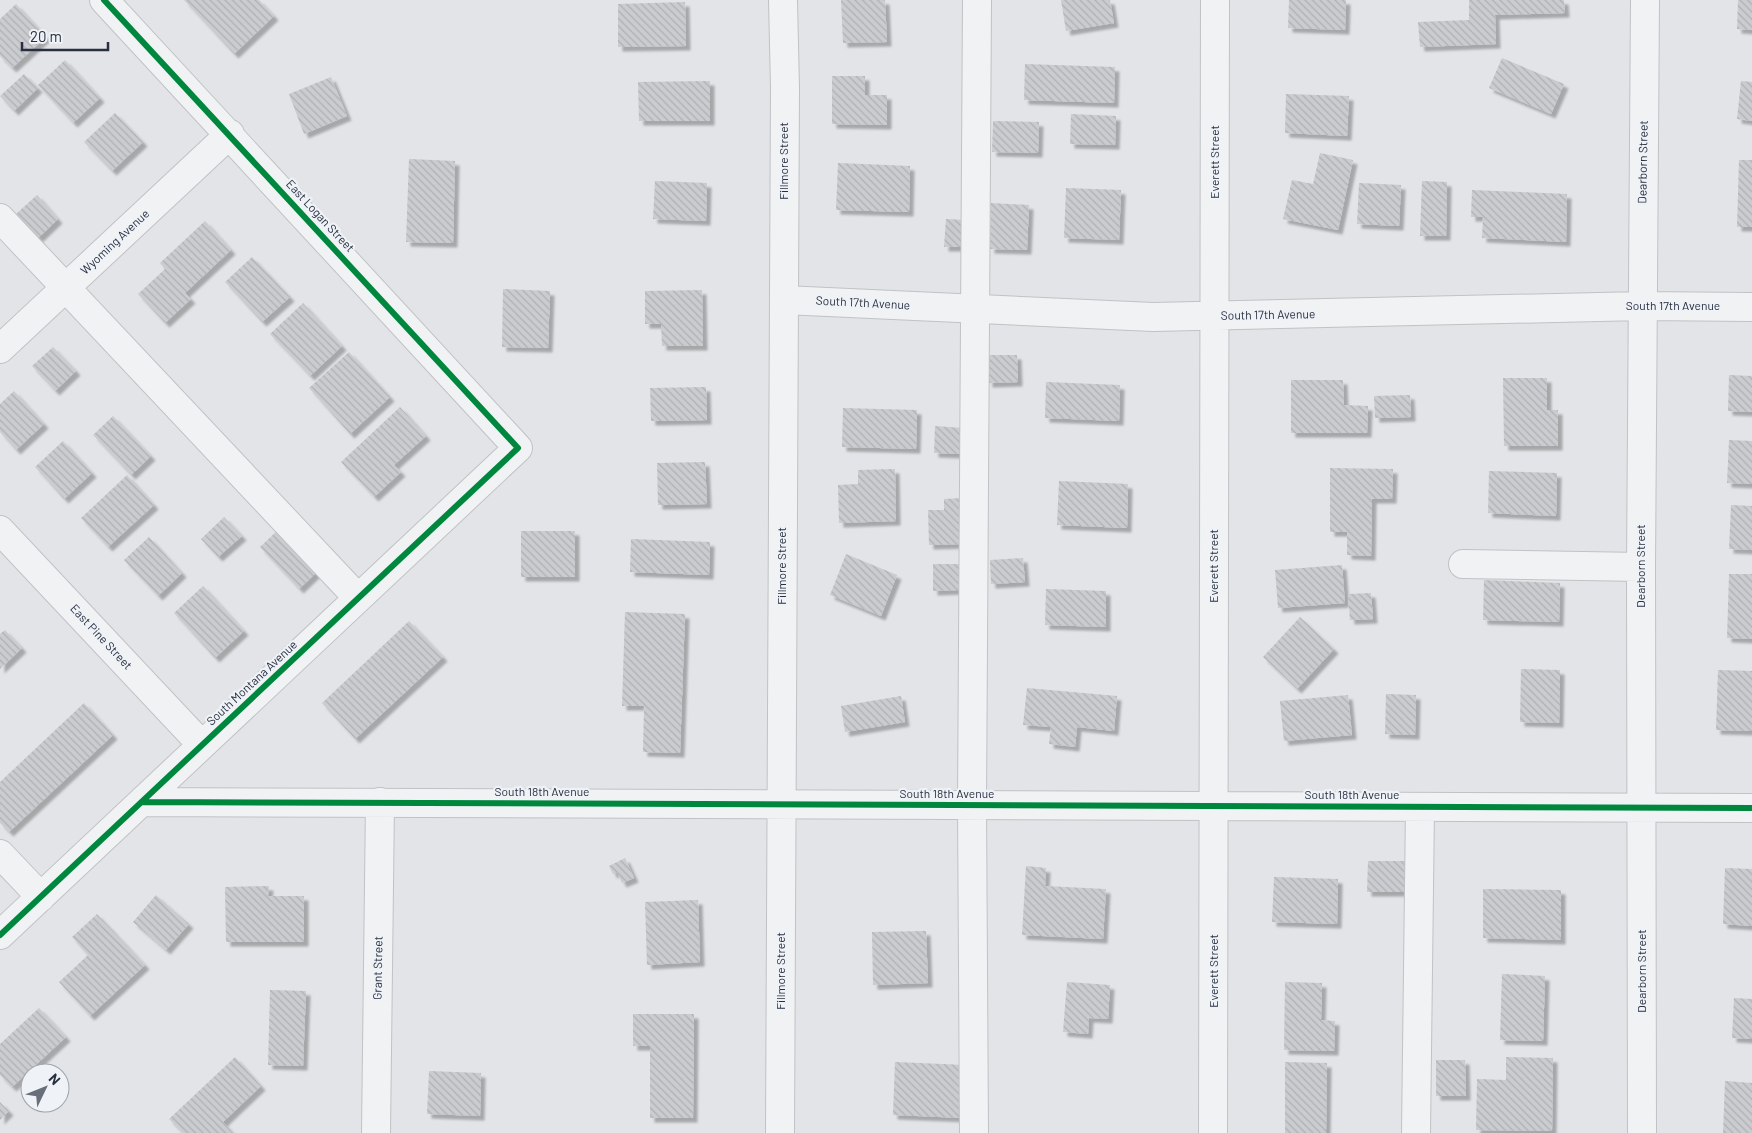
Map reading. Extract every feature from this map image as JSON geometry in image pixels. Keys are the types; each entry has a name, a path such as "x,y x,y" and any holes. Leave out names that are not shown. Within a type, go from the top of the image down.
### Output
{"street":[{"name":"East Logan Street","path":"104,0 230,134 518,448"},
{"name":"Fillmore Street","path":"780,1133 785,88 783,0"},
{"path":"974,1133 972,805 978,0"},
{"name":"Everett Street","path":"1213,1133 1215,0"},
{"name":"Dearborn Street","path":"1642,1133 1641,567 1645,0"},
{"name":"Wyoming Avenue","path":"0,349 230,134"},
{"path":"0,218 358,598"},
{"name":"South 17th Avenue","path":"784,300 1153,317 1642,306 1752,306"},
{"name":"South Montana Avenue","path":"0,935 518,448"},
{"name":"East Pine Street","path":"0,530 202,745"},
{"path":"1463,564 1641,567"},
{"name":"South 18th Avenue","path":"142,802 1752,808"},
{"name":"Grant Street","path":"376,1133 380,802"},
{"path":"1416,1133 1420,806"},
{"path":"0,854 40,896"}],"building":[{"path":"184,0 259,0 274,16 234,54"},
{"path":"841,0 885,0 887,42 843,43"},
{"path":"1061,0 1110,0 1114,23 1066,31"},
{"path":"1289,0 1346,0 1345,30 1288,28"},
{"path":"1469,0 1564,0 1565,13 1495,15 1496,44 1420,47 1418,22 1469,20"},
{"path":"1738,0 1752,0 1752,30 1737,29"},
{"path":"685,2 686,46 618,47 618,4"},
{"path":"16,4 46,37 12,68 0,56 0,19"},
{"path":"1502,58 1564,84 1551,114 1489,88"},
{"path":"65,60 100,98 73,123 38,85"},
{"path":"1025,64 1115,67 1114,103 1024,100"},
{"path":"24,74 38,88 14,111 0,96"},
{"path":"832,76 865,76 865,95 887,95 887,125 832,124"},
{"path":"331,77 347,116 304,134 289,94"},
{"path":"710,81 710,121 639,121 638,82"},
{"path":"1741,81 1752,82 1752,121 1737,119"},
{"path":"1286,94 1349,96 1347,136 1285,133"},
{"path":"115,113 143,142 112,171 84,142"},
{"path":"1071,114 1116,116 1115,145 1070,144"},
{"path":"993,121 1039,122 1038,153 992,152"},
{"path":"1320,153 1353,160 1338,230 1283,219 1292,180 1313,184"},
{"path":"409,159 455,161 453,243 406,242"},
{"path":"1739,160 1752,160 1752,227 1737,227"},
{"path":"838,163 910,166 909,212 836,210"},
{"path":"655,181 707,183 706,221 653,219"},
{"path":"1422,181 1447,182 1446,236 1420,236"},
{"path":"1359,183 1401,185 1399,226 1357,224"},
{"path":"1066,188 1121,190 1119,240 1064,238"},
{"path":"1472,190 1567,194 1566,242 1482,238 1483,217 1471,217"},
{"path":"37,195 58,219 38,238 16,214"},
{"path":"991,203 1029,205 1027,250 990,249"},
{"path":"946,219 965,220 963,247 944,247"},
{"path":"205,221 231,250 185,293 191,299 165,323 138,294 165,269 160,263"},
{"path":"252,257 290,297 262,322 225,282"},
{"path":"503,289 550,291 548,348 502,347"},
{"path":"702,290 703,346 662,346 661,324 645,324 645,291"},
{"path":"303,303 342,346 310,376 270,334"},
{"path":"53,347 76,371 55,391 32,366"},
{"path":"349,352 390,397 350,434 309,388"},
{"path":"988,355 1017,355 1018,382 988,383"},
{"path":"1729,375 1752,376 1752,412 1728,411"},
{"path":"1503,378 1547,378 1547,410 1558,410 1558,446 1504,446"},
{"path":"1291,380 1343,380 1344,405 1368,406 1367,433 1291,433"},
{"path":"1046,382 1120,385 1119,421 1045,418"},
{"path":"706,387 707,420 651,421 650,388"},
{"path":"14,391 44,424 16,450 0,432 0,404"},
{"path":"1410,395 1411,417 1375,418 1374,396"},
{"path":"400,407 426,436 394,465 401,472 374,497 341,462"},
{"path":"843,408 917,410 916,449 842,447"},
{"path":"113,416 151,456 131,475 93,435"},
{"path":"935,426 962,428 961,454 934,453"},
{"path":"1729,440 1752,441 1752,484 1727,483"},
{"path":"63,441 92,473 64,499 35,467"},
{"path":"705,462 707,504 658,505 657,463"},
{"path":"1330,468 1393,469 1392,499 1372,499 1371,556 1347,555 1347,532 1330,532"},
{"path":"895,469 896,521 839,523 838,485 858,484 858,470"},
{"path":"1489,471 1557,473 1556,516 1488,513"},
{"path":"127,475 154,505 108,547 81,518"},
{"path":"1059,481 1128,484 1127,528 1057,525"},
{"path":"962,498 963,544 929,545 928,510 944,510 944,499"},
{"path":"1731,505 1752,506 1752,550 1729,549"},
{"path":"224,517 242,536 218,557 201,539"},
{"path":"280,528 319,570 299,589 260,547"},
{"path":"521,531 575,531 575,577 521,577"},
{"path":"149,537 182,573 158,596 124,560"},
{"path":"631,539 710,542 709,575 630,572"},
{"path":"846,554 897,575 881,616 830,595"},
{"path":"1023,558 1025,582 991,584 990,560"},
{"path":"933,564 959,564 959,590 933,591"},
{"path":"1342,565 1345,603 1278,608 1275,570"},
{"path":"1729,574 1752,574 1752,639 1727,638"},
{"path":"1484,580 1560,583 1559,622 1483,620"},
{"path":"203,586 244,631 215,658 174,613"},
{"path":"1046,589 1106,591 1106,627 1045,625"},
{"path":"1371,593 1373,619 1350,620 1348,594"},
{"path":"625,612 685,614 680,753 643,752 644,706 622,706"},
{"path":"1300,617 1334,649 1297,689 1263,657"},
{"path":"409,621 443,657 355,739 322,703"},
{"path":"5,630 22,648 0,669 0,634"},
{"path":"1521,669 1560,670 1559,723 1520,722"},
{"path":"1718,670 1752,671 1752,731 1716,730"},
{"path":"1027,688 1117,696 1114,731 1077,727 1075,747 1049,744 1051,727 1023,725"},
{"path":"1386,694 1416,695 1415,735 1385,734"},
{"path":"1348,695 1352,735 1284,741 1280,701"},
{"path":"901,696 905,722 845,732 841,706"},
{"path":"84,703 113,735 9,832 0,823 0,782"},
{"path":"625,858 634,878 622,883 617,872 613,874 609,866"},
{"path":"1368,861 1405,861 1404,892 1367,892"},
{"path":"1026,866 1046,868 1045,886 1106,889 1103,939 1022,935"},
{"path":"1725,868 1752,869 1752,926 1723,924"},
{"path":"1274,877 1338,879 1337,924 1272,922"},
{"path":"269,886 268,896 304,896 304,942 226,942 225,887"},
{"path":"1483,889 1561,890 1561,940 1483,938"},
{"path":"156,895 189,924 166,950 133,922"},
{"path":"698,900 700,962 647,965 645,902"},
{"path":"97,914 145,965 90,1016 59,982 88,955 72,937"},
{"path":"926,931 928,983 873,985 872,932"},
{"path":"1502,974 1545,976 1543,1041 1500,1040"},
{"path":"1067,982 1110,985 1108,1019 1089,1018 1088,1034 1063,1032"},
{"path":"1285,982 1322,983 1321,1020 1335,1021 1334,1051 1284,1050"},
{"path":"270,990 306,991 303,1066 268,1065"},
{"path":"1734,998 1752,999 1752,1039 1732,1038"},
{"path":"39,1008 66,1037 38,1063 20,1063 20,1080 12,1087 0,1075 0,1044"},
{"path":"633,1014 694,1014 693,1118 650,1118 650,1046 633,1046"},
{"path":"235,1057 261,1086 223,1122 233,1133 183,1133 169,1119"},
{"path":"1506,1057 1553,1058 1552,1131 1476,1130 1477,1079 1506,1080"},
{"path":"1436,1060 1465,1060 1466,1096 1436,1096"},
{"path":"895,1062 966,1065 964,1118 893,1115"},
{"path":"1285,1062 1327,1063 1326,1133 1285,1133"},
{"path":"429,1071 481,1073 480,1116 427,1114"},
{"path":"1725,1081 1752,1083 1752,1133 1723,1133"},
{"path":"0,1102 9,1111 0,1120"}],"cycle path":[{"path":"0,935 518,448 104,0"},
{"path":"142,802 1752,808"}]}
